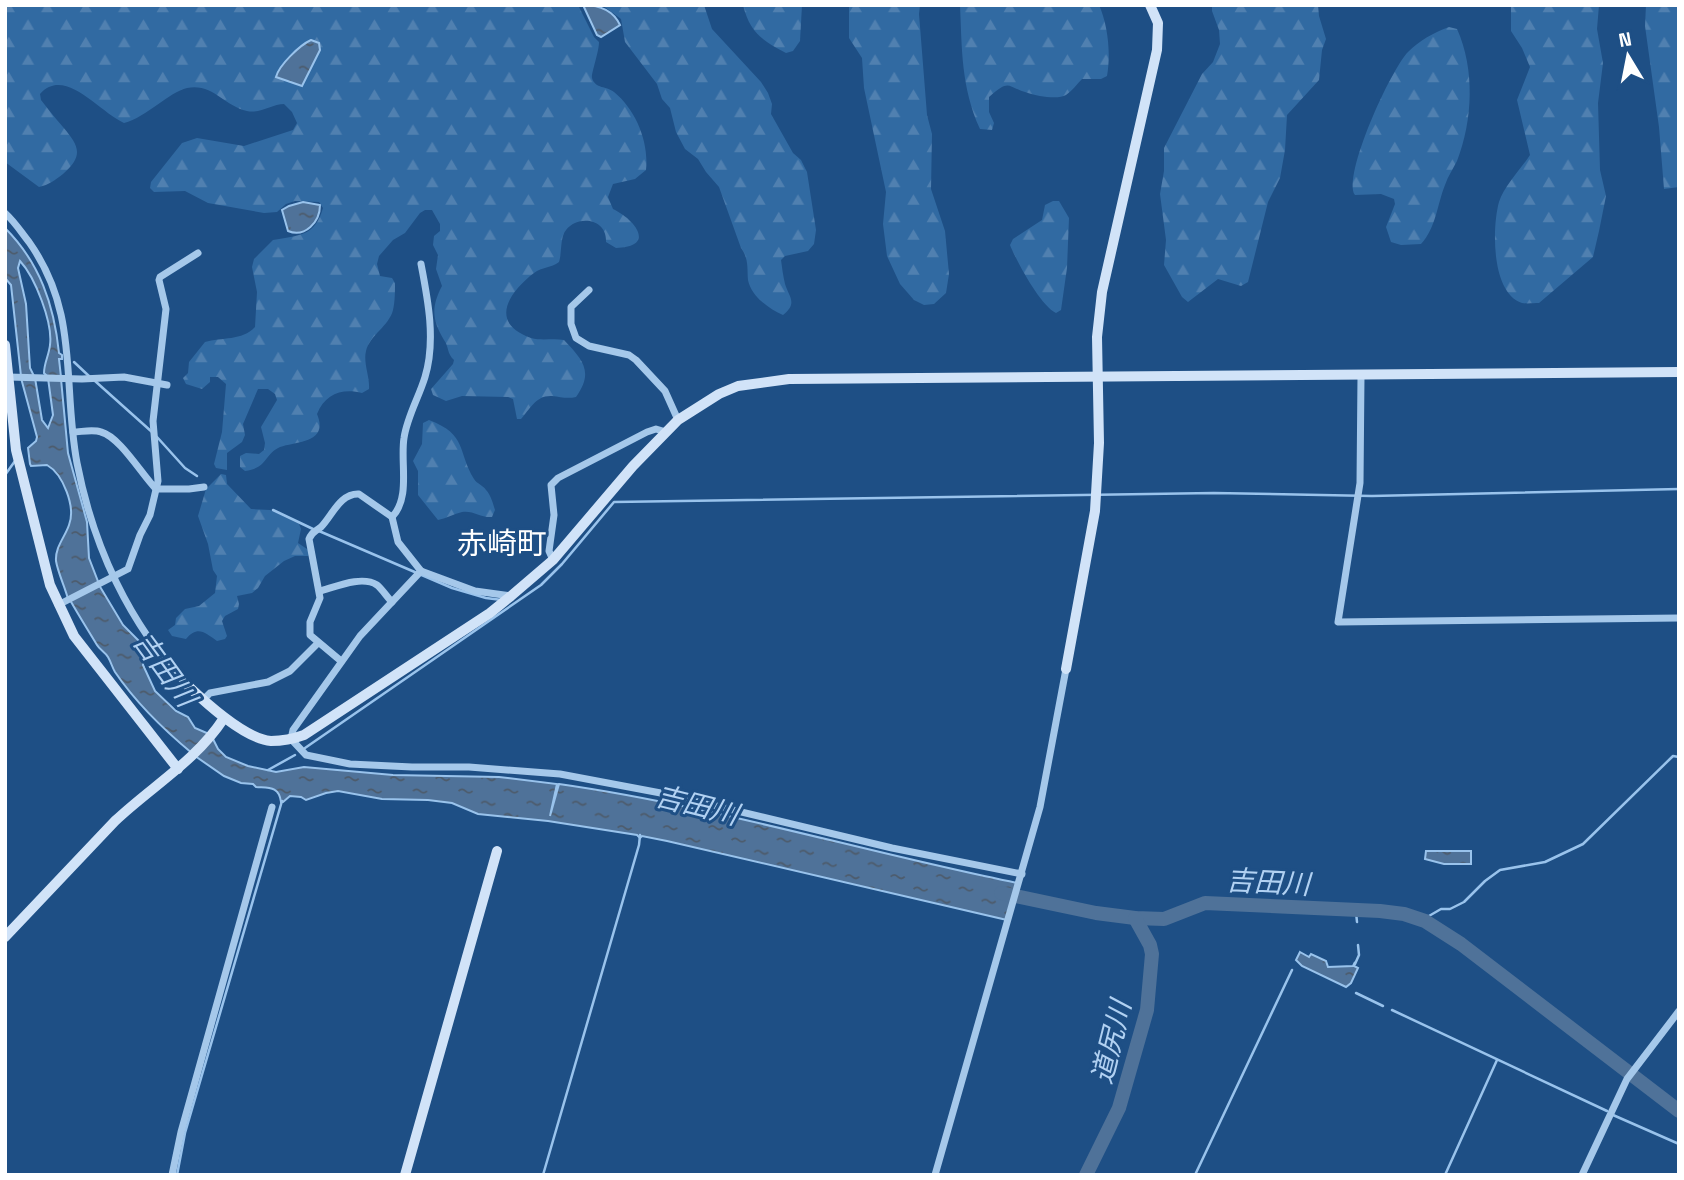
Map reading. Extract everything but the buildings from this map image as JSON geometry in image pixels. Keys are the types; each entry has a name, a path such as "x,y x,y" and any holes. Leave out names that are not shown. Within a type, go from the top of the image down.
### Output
{"street":[{"path":"935,1175 1040,807 1066,669 1095,511 1099,443 1097,337 1102,292 1157,50 1158,23 1150,5"},
{"path":"5,213 31,245 53,282 63,323 72,432 82,484 111,579 127,608 162,657 187,685 223,720 263,740 291,739 304,735 490,613 553,560 633,466 678,420 719,394 738,386 789,379 1679,372"},
{"path":"61,604 128,569 150,515 158,471 154,435 166,309 160,277 198,253"},
{"path":"392,517 402,494 404,437 429,360 429,307 421,264"},
{"path":"589,290 571,307 571,324 576,338 589,346 629,355 636,360 665,391 678,420"},
{"path":"5,345 11,377 19,465 50,585 74,636 178,769"},
{"path":"1361,376 1360,483 1338,622 1679,618"},
{"path":"11,377 124,377 167,385"},
{"path":"553,560 550,551 554,515 551,485 558,478 647,432 656,429 666,432"},
{"path":"72,432 97,431 107,434 156,489"},
{"path":"156,489 204,487"},
{"path":"341,661 311,636 310,626 320,591 309,539 331,512 354,493 392,517 398,542 418,574 475,591 511,596"},
{"path":"291,739 293,730 360,636 418,574"},
{"path":"320,591 354,582 368,582 377,585 392,602"},
{"path":"203,700 210,693 268,682 290,671 318,643"},
{"path":"5,937 115,821 190,760 223,720"},
{"path":"291,739 306,755 350,764 469,767 571,776 666,794 1021,876"},
{"path":"172,1175 181,1132 272,807"},
{"path":"405,1175 497,851"},
{"path":"1581,1175 1627,1079 1679,1011"}],"green space":[{"path":"5,5 578,5 599,42 592,78 598,86 611,90 622,99 635,117 643,138 646,170 635,179 613,184 608,197 613,209 635,226 639,238 636,243 616,248 606,242 602,228 597,224 584,221 571,225 563,237 559,262 537,271 517,289 507,307 506,316 518,332 531,338 564,340 584,367 584,380 576,397 546,396 534,403 521,419 517,419 513,399 508,397 462,396 446,401 433,395 431,389 454,360 437,326 434,313 442,286 436,269 438,255 433,245 434,236 440,231 440,224 432,210 425,210 405,233 393,240 379,256 377,264 380,276 392,278 395,283 395,300 391,316 371,340 366,351 369,389 362,393 341,392 329,397 317,414 320,423 315,436 280,447 258,467 245,471 240,467 240,456 246,453 259,454 264,450 261,427 277,400 275,394 268,389 258,389 243,424 245,435 242,442 227,453 227,470 216,468 214,464 222,432 226,384 218,377 210,377 210,382 202,389 186,384 183,378 188,373 189,362 205,342 238,337 255,327 257,292 252,267 254,259 273,240 311,230 323,208 319,202 295,201 286,204 277,212 264,213 208,203 185,191 154,192 150,188 151,182 182,143 197,138 244,146 293,130 297,123 292,112 284,104 247,111 196,87 180,90 141,116 124,123 71,88 60,85 50,87 40,94 41,100 72,139 77,156 63,174 49,184 39,187 5,162"},
{"path":"602,5 704,5 712,29 768,93 772,104 771,114 807,172 816,230 814,244 808,251 785,256 781,260 791,303 783,315 767,306 750,286 745,256 719,187 698,159 685,149 676,132 670,108 662,99 657,84 625,42 621,19"},
{"path":"743,5 802,5 800,41 793,51 786,53 758,35 749,22"},
{"path":"849,5 920,5 927,115 932,134 931,189 945,231 949,274 946,293 934,304 924,305 914,300 900,284 887,256 883,224 886,192 864,88 862,58 849,38"},
{"path":"960,5 1099,5 1108,40 1107,76 1101,79 1082,79 1068,93 1058,97 1037,95 1005,86 989,97 989,112 994,123 992,130 980,129 966,83"},
{"path":"1212,5 1318,5 1326,39 1319,80 1287,115 1280,178 1268,202 1248,282 1241,286 1218,279 1188,302 1182,297 1164,265 1166,240 1160,194 1164,148 1202,74 1213,62 1220,44"},
{"path":"1511,5 1599,5 1597,29 1603,63 1598,103 1600,170 1606,196 1599,231 1593,257 1539,303 1522,303 1512,297 1504,287 1496,258 1495,227 1499,202 1530,155 1517,100 1530,67 1511,31"},
{"path":"1646,5 1679,5 1679,187 1664,189 1659,127 1645,26"},
{"path":"1449,27 1457,29 1467,61 1470,95 1466,129 1457,161 1446,182 1430,231 1421,244 1401,245 1391,242 1386,227 1395,204 1394,199 1381,194 1355,195 1355,167 1370,123 1400,62 1417,44"},
{"path":"1059,201 1069,218 1067,268 1061,310 1056,313 1036,292 1010,245 1013,239 1042,220 1045,205"},
{"path":"429,420 456,438 474,479 491,497 495,510 492,517 466,512 438,520 418,495 418,471 413,461 422,444 423,423"},
{"path":"221,474 226,475 227,484 251,509 270,510 299,524 301,529 298,543 310,551 310,554 284,561 265,576 252,593 237,596 238,609 225,616 222,621 227,636 225,639 217,641 198,631 186,639 172,636 168,630 175,625 176,618 185,609 199,606 215,593 217,576 198,516 206,489"}],"water":[{"path":"583,5 604,9 620,25 601,37 597,35"},
{"path":"311,40 319,43 320,50 302,86 276,77 290,56"},
{"path":"303,202 320,205 314,223 300,232 288,231 282,210"},
{"path":"5,228 28,256 43,286 53,318 59,353 62,355 62,359 59,359 61,377 47,376 44,373 50,345 49,325 37,289 20,261 18,268 26,304 30,368 34,376 21,376 11,285 5,278"},
{"path":"21,378 35,378 42,420 48,428 53,415 48,378 61,379 68,453 87,522 89,558 99,584 68,599 56,561 57,551 71,518 71,509 63,483 53,469 47,465 30,464 28,448 37,437"},
{"path":"99,585 123,625 142,644 143,665 155,691 176,711 188,717 195,728 209,734 193,754 161,726 132,695 70,600"},
{"path":"213,739 226,757 248,766 276,772 304,767 393,775 499,777 557,784 550,816 559,784 674,804 1017,883 1007,920 667,841 548,821 478,814 452,803 382,799 338,791 306,800 290,796 281,802 276,790 241,783 224,776 195,756"},
{"path":"1426,851 1471,851 1471,864 1444,864 1425,859"},
{"path":"1300,952 1326,961 1328,967 1353,966 1355,962 1354,966 1358,968 1346,987 1302,966 1296,960"}],"waterway":[{"path":"74,362 90,377"},
{"path":"95,381 152,432"},
{"path":"157,437 185,468 197,476"},
{"path":"5,475 15,461"},
{"path":"305,748 541,585 614,502 1214,493 1372,496 1679,489"},
{"path":"273,510 313,529"},
{"path":"319,531 452,588 502,600"},
{"path":"268,770 295,755"},
{"path":"1422,920 1441,909 1450,909 1464,902 1500,870 1545,862 1583,844 1673,756 1679,757"},
{"path":"177,1175 185,1133 282,801"},
{"path":"543,1175 640,835"},
{"name":"吉田川","path":"1001,893 1096,913 1135,918 1164,919 1205,903 1404,914 1425,921 1461,944 1679,1111"},
{"path":"1356,912 1357,922"},
{"name":"道尻川","path":"1086,1175 1119,1108 1147,1010 1152,954 1135,918"},
{"path":"1355,964 1359,955 1358,945"},
{"path":"1195,1175 1292,970"},
{"path":"1356,993 1383,1006"},
{"path":"1392,1010 1607,1111"},
{"path":"1445,1175 1497,1060"},
{"path":"1613,1115 1679,1144"}],"district":[{"name":"赤崎町","path":"502,544"}]}
